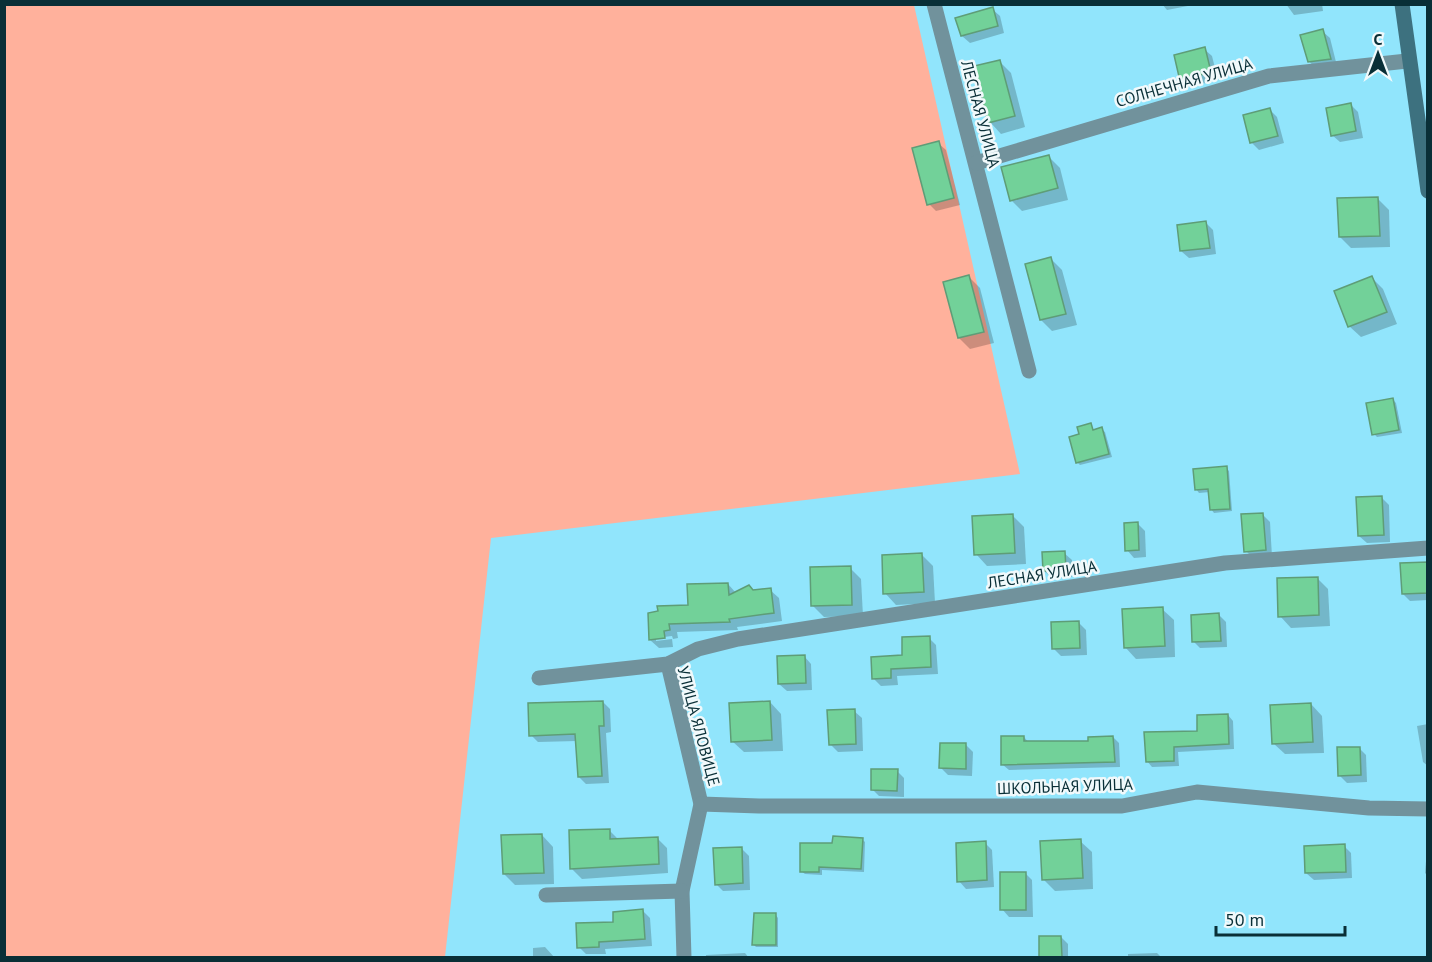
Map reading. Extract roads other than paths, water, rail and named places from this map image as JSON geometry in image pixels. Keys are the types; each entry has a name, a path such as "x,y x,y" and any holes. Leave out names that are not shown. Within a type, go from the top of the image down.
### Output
{"street":[{"name":"ЛЕСНАЯ УЛИЦА","path":"934,4 1029,371"},
{"path":"1402,4 1407,61 1428,191"},
{"name":"СОЛНЕЧНАЯ УЛИЦА","path":"975,163 1269,76 1407,61"},
{"name":"ЛЕСНАЯ УЛИЦА","path":"668,664 698,649 738,639 1225,563 1428,548"},
{"name":"УЛИЦА ЯЛОВИЦЕ","path":"539,678 668,664 701,804 682,891 684,957"},
{"name":"ШКОЛЬНАЯ УЛИЦА","path":"701,804 759,807 1122,806 1197,792 1369,808 1428,809"},
{"path":"546,896 682,891"}]}
